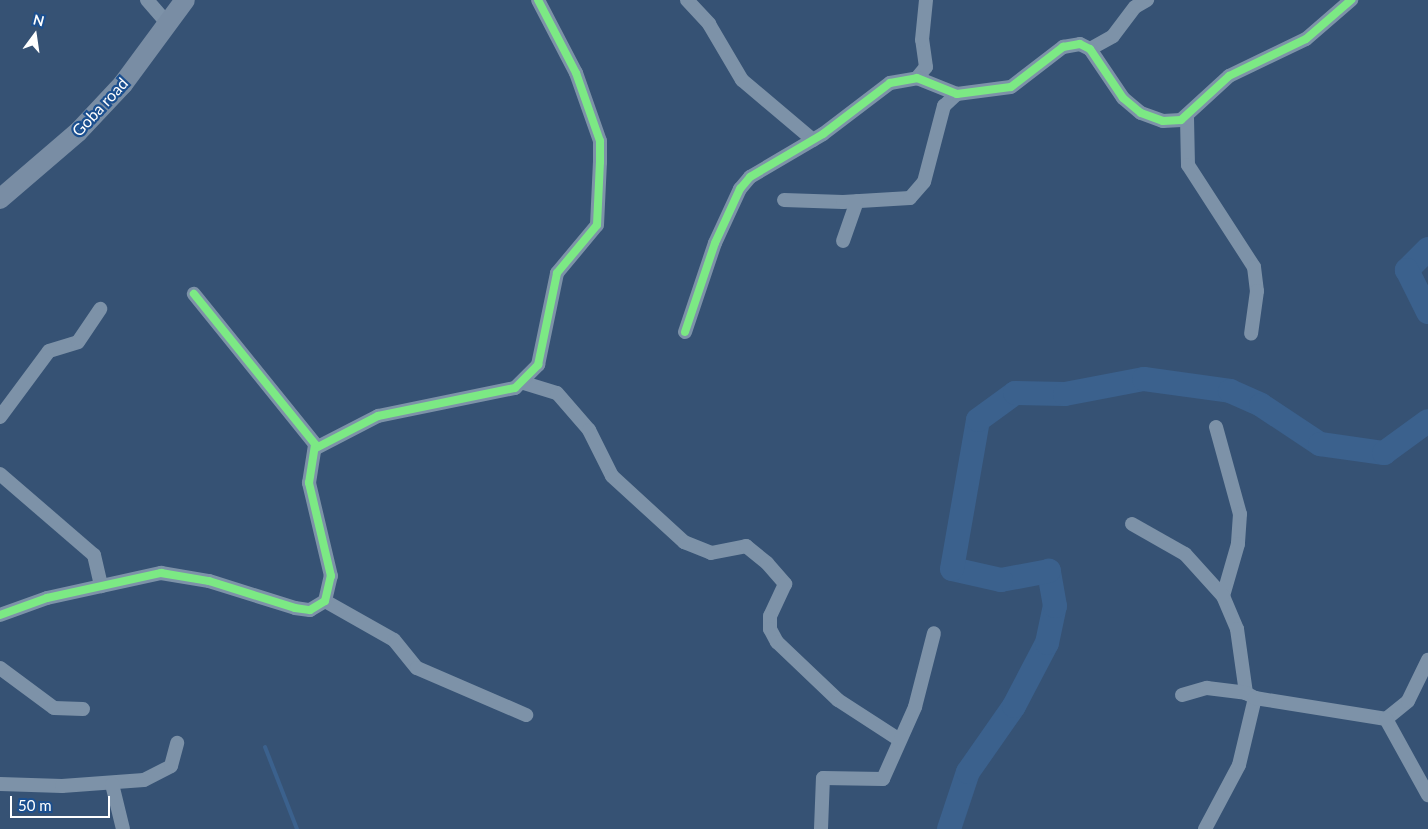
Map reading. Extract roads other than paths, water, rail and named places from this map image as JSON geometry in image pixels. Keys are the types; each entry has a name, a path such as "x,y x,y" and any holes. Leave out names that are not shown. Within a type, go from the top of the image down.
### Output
{"main road":[{"name":"Goba road","path":"0,199 78,132 169,25 185,0"}],"street":[{"path":"146,0 169,25"},
{"path":"524,383 538,365 557,273 591,238 600,213 600,141 576,73 538,0"},
{"path":"686,0 709,24 742,80 813,140"},
{"path":"917,78 926,67 922,40 926,0"},
{"path":"1090,49 1113,36 1135,7 1148,0"},
{"path":"685,332 715,244 740,189 750,177 813,140 890,83 917,78 957,94 1011,86 1063,47 1080,44 1090,49 1123,98 1141,113 1163,121 1187,118 1229,76 1306,39 1351,0"},
{"path":"784,200 904,200 916,194 933,160 944,106 957,94"},
{"path":"1187,118 1188,165 1254,267 1257,291 1251,334"},
{"path":"843,240 857,201"},
{"path":"0,616 47,598 101,586 178,573 295,608 310,610 325,601 331,576 309,483 316,448 308,431 194,294"},
{"path":"0,417 49,351 78,342 100,309"},
{"path":"316,448 378,416 524,383 557,393 589,430 612,476 684,542 711,553 746,546 767,563 785,584 770,616 770,629 778,642 838,700 898,739"},
{"path":"1216,427 1240,514 1238,544 1223,596"},
{"path":"0,474 94,555 101,586"},
{"path":"1132,524 1185,554 1223,596 1237,629 1250,696 1240,765 1205,829"},
{"path":"325,601 394,640 418,668 526,715"},
{"path":"821,829 823,778 881,780 898,739 915,707 934,633"},
{"path":"1386,720 1408,701 1428,660"},
{"path":"0,668 54,708 83,709"},
{"path":"1182,696 1207,688 1386,720"},
{"path":"1386,720 1428,795"},
{"path":"0,784 112,784 144,780 164,772 175,760 176,743"},
{"path":"112,784 123,829"}],"waterway":[{"path":"1428,249 1407,270 1428,312"},
{"path":"949,829 968,772 1014,706 1047,643 1055,606 1049,571 1001,580 952,569 978,420 1015,393 1065,394 1144,379 1230,391 1261,405 1320,444 1384,453 1428,421"},
{"path":"265,747 297,829"}]}
